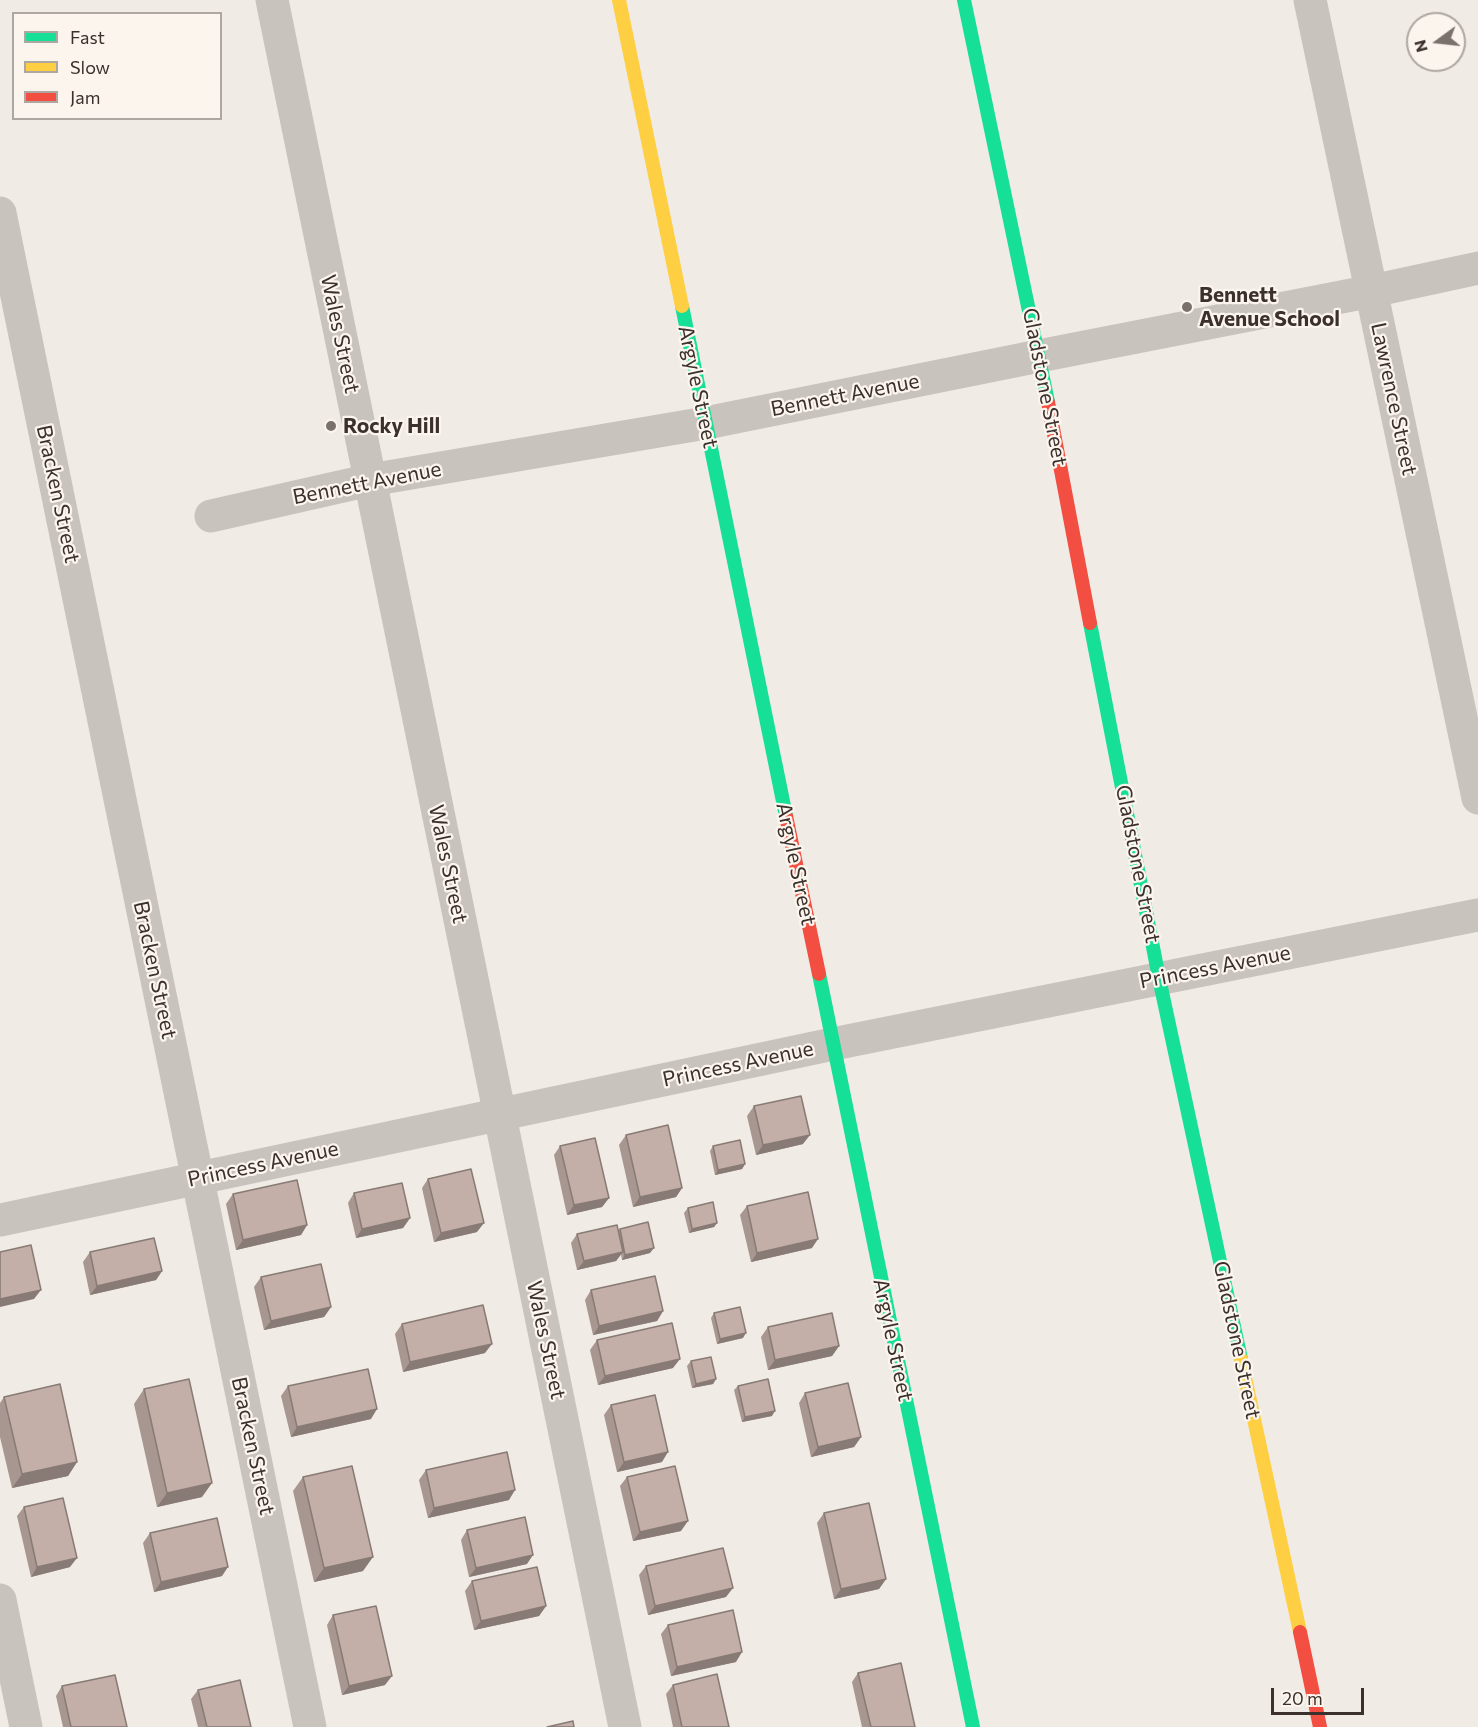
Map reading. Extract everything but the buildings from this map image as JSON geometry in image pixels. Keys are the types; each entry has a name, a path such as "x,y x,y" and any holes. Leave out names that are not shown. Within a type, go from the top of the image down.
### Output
{"street":[{"name":"Wales Street","path":"272,0 625,1727"},
{"name":"Argyle Street","path":"619,0 972,1727"},
{"name":"Gladstone Street","path":"964,0 1039,356 1160,978 1320,1727"},
{"name":"Lawrence Street","path":"1310,0 1478,798"},
{"name":"Bracken Street","path":"0,213 310,1727"},
{"name":"Bennett Avenue","path":"211,516 370,480 706,423 1478,268"},
{"name":"Princess Avenue","path":"0,1220 832,1044 1478,915"},
{"path":"0,1600 26,1727"}],"traffic: fast":[{"path":"964,0 1048,402"},
{"path":"682,306 786,816"},
{"path":"1090,623 1159,978 1241,1359"},
{"path":"819,974 973,1727"}],"traffic: slow":[{"path":"619,0 682,306"},
{"path":"1241,1359 1300,1632"}],"traffic: jam":[{"path":"1048,402 1090,623"},
{"path":"786,816 819,974"},
{"path":"1300,1632 1320,1727"}],"place":[{"name":"Bennett Avenue School","path":"1187,307"},
{"name":"Rocky Hill","path":"331,426"}]}
